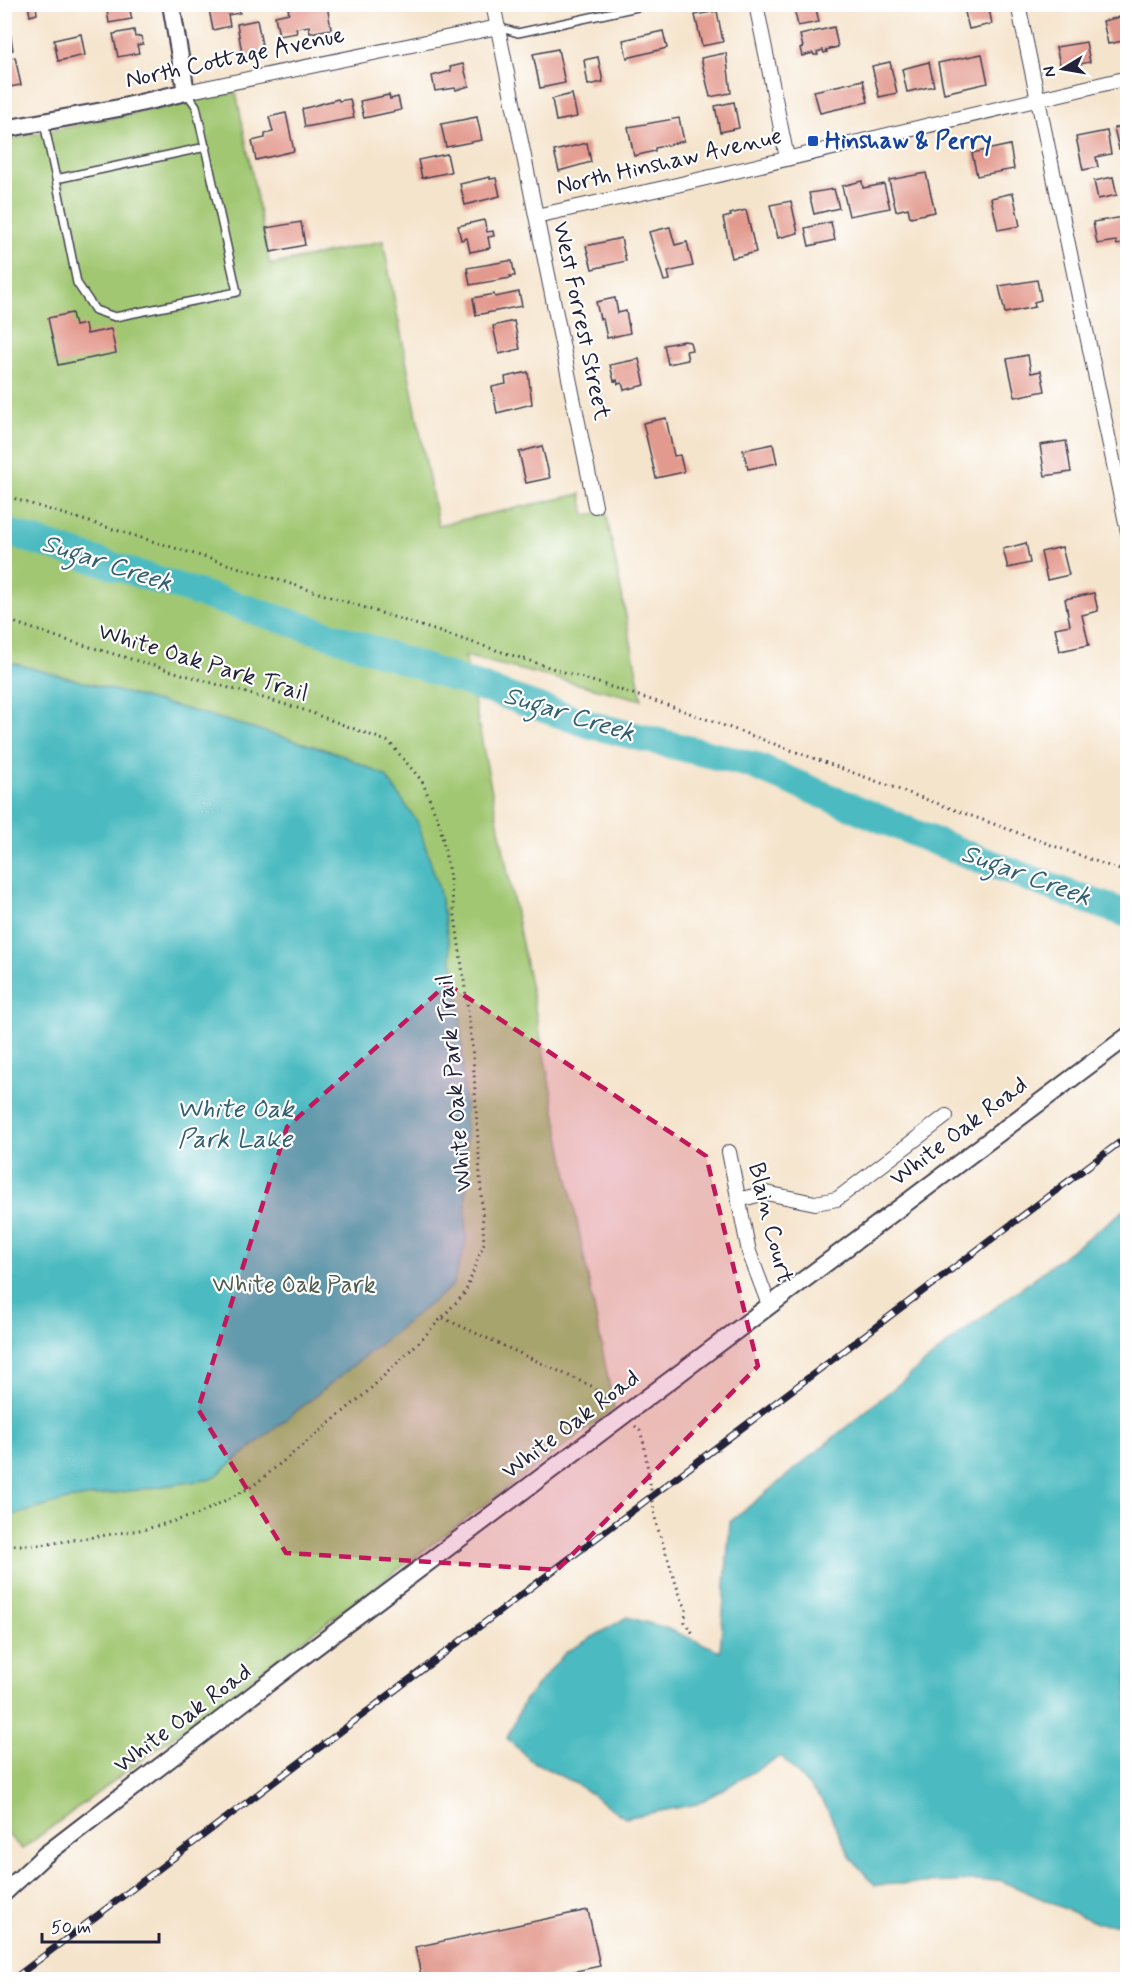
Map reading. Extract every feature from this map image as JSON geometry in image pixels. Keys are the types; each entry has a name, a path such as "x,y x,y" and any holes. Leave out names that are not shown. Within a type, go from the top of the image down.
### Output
{"street":[{"path":"171,4 186,92"},
{"name":"West Forrest Street","path":"493,4 595,506"},
{"path":"756,4 787,158"},
{"path":"1018,4 1128,532"},
{"name":"North Cottage Avenue","path":"4,129 498,27"},
{"name":"North Hinshaw Avenue","path":"536,216 1128,78"},
{"name":"White Oak Road","path":"4,1893 45,1855 297,1661 1128,1036"},
{"path":"738,1200 766,1193 815,1203 837,1199 946,1116"},
{"name":"Blain Court","path":"729,1152 749,1252 769,1305"},
{"name":"White Oak Road","path":"4,1878 45,1855"}],"lane":[{"name":"North Cottage Avenue","path":"498,27 518,33 651,4"},
{"path":"44,122 77,283 95,310 115,317 152,311 237,292 196,106 186,92"},
{"path":"56,179 206,147"}],"path":[{"path":"4,493 18,500 263,575 673,707 1128,873"},
{"name":"White Oak Park Trail","path":"4,619 63,639 304,710 388,742 422,781 440,825 449,873 474,1056 484,1243 465,1293 420,1342 366,1393 253,1486 199,1514 146,1529 40,1545 4,1545"},
{"path":"442,1318 591,1386 640,1431 656,1523 686,1608 685,1622 694,1635"}],"highlighted area":[{"path":"447,984 706,1156 758,1366 557,1570 286,1553 198,1409 287,1127"}],"green space":[{"name":"White Oak Park","path":"236,92 270,265 383,241 438,525 581,494 585,515 606,512 642,700 465,656 614,1409 22,1849 5,1832 5,140"}],"water":[{"name":"White Oak Park Lake","path":"5,661 208,715 337,753 386,776 418,823 439,889 460,1005 466,1137 466,1244 452,1286 212,1479 67,1500 8,1517 4,1516"},
{"path":"1127,1208 1127,1925 1097,1923 999,1880 875,1885 851,1858 824,1803 781,1756 697,1804 625,1818 576,1784 530,1760 507,1738 524,1701 565,1653 627,1617 663,1627 720,1651 730,1522 959,1335"}],"building":[{"path":"28,4 36,4 37,14 30,16"},
{"path":"106,4 133,4 134,10 130,11 132,19 109,23"},
{"path":"208,4 239,4 240,13 228,15 230,26 213,30"},
{"path":"793,4 815,4 819,22 798,26"},
{"path":"963,4 988,4 992,24 969,29"},
{"path":"327,5 331,29 310,33 309,26 296,28 297,33 279,36 275,16 289,13 288,8"},
{"path":"717,11 723,42 702,46 695,15"},
{"path":"1128,15 1128,40 1108,44 1103,21"},
{"path":"257,20 264,55 243,59 237,24"},
{"path":"9,25 13,50 4,51 4,26"},
{"path":"834,27 838,47 826,50 827,52 824,53 823,50 817,52 818,55 813,53 802,56 800,48 803,47 800,35"},
{"path":"134,30 135,37 141,36 143,44 137,45 139,53 118,57 113,34"},
{"path":"663,31 667,48 627,58 623,40"},
{"path":"81,34 85,55 58,61 54,40"},
{"path":"1086,42 1090,62 1061,68 1056,47"},
{"path":"558,49 565,83 540,88 533,54"},
{"path":"726,53 731,93 710,97 701,58"},
{"path":"982,54 988,83 944,93 938,63"},
{"path":"15,57 21,85 4,88 4,59"},
{"path":"598,57 603,82 588,85 584,60"},
{"path":"890,62 897,93 879,97 872,66"},
{"path":"929,62 934,86 907,92 902,69"},
{"path":"463,64 469,86 456,90 455,88 435,91 432,76 451,71 450,67"},
{"path":"863,80 868,102 820,113 814,91"},
{"path":"572,94 577,117 556,121 552,99"},
{"path":"389,95 390,99 398,97 401,110 364,118 360,101"},
{"path":"338,99 339,101 350,99 354,118 305,127 302,109"},
{"path":"734,102 739,128 720,132 715,106"},
{"path":"286,113 294,151 256,160 252,141 265,138 265,134 273,132 269,117"},
{"path":"477,117 482,140 446,147 441,124"},
{"path":"679,118 684,141 634,156 628,127"},
{"path":"1128,125 1128,147 1119,149 1114,128"},
{"path":"1107,131 1111,154 1096,157 1098,167 1083,170 1076,137"},
{"path":"587,143 591,162 559,171 554,151"},
{"path":"1010,145 1014,169 977,176 972,153"},
{"path":"447,154 451,172 422,178 418,160"},
{"path":"926,173 935,212 910,217 908,208 896,211 889,180"},
{"path":"490,177 490,179 496,178 500,196 465,205 460,184"},
{"path":"1113,177 1117,195 1098,199 1094,181"},
{"path":"862,181 863,188 884,184 890,208 849,216 842,186"},
{"path":"834,189 839,208 814,214 809,193"},
{"path":"1013,193 1020,226 998,230 991,198"},
{"path":"791,201 798,233 778,238 770,205"},
{"path":"746,210 756,252 732,258 723,218"},
{"path":"1123,217 1128,243 1117,245 1116,241 1097,244 1093,222"},
{"path":"484,220 487,232 493,231 494,236 488,237 490,248 470,252 467,238 461,240 458,226"},
{"path":"301,222 305,245 271,252 266,228"},
{"path":"831,222 835,240 809,246 805,228"},
{"path":"670,227 675,245 687,242 693,266 668,272 670,280 664,281 649,232"},
{"path":"621,238 626,261 592,269 586,246"},
{"path":"512,261 515,276 470,285 467,268"},
{"path":"1037,280 1041,300 1034,302 1035,307 1005,313 999,286"},
{"path":"519,292 522,306 476,315 473,298 494,294 495,297"},
{"path":"615,298 618,313 626,311 630,333 607,338 596,302"},
{"path":"72,313 75,326 85,324 87,334 111,329 116,353 58,365 48,318"},
{"path":"514,321 520,349 499,354 493,326"},
{"path":"690,342 692,350 686,351 688,360 668,364 664,345"},
{"path":"1028,355 1031,373 1041,371 1045,391 1015,397 1007,359"},
{"path":"639,359 645,385 624,390 622,383 618,384 617,380 614,381 610,365"},
{"path":"528,372 532,404 497,413 492,387 506,384 505,377"},
{"path":"666,418 674,456 680,455 684,472 656,478 643,423"},
{"path":"1066,441 1071,472 1045,476 1040,445"},
{"path":"773,444 777,463 748,469 743,450"},
{"path":"542,446 550,478 526,483 519,452"},
{"path":"1026,543 1030,563 1008,568 1003,549"},
{"path":"1062,547 1069,575 1047,580 1041,552"},
{"path":"1094,593 1098,611 1082,615 1089,645 1060,651 1055,628 1070,625 1065,599"},
{"path":"588,1910 600,1966 534,1980 422,1980 415,1947"}],"waterway":[{"name":"Sugar Creek","path":"4,531 333,636 591,725 752,765 936,842 1128,914"}],"railway":[{"path":"12,1980 1128,1136"}],"place":[{"name":"Hinshaw & Perry","path":"813,141"}]}
